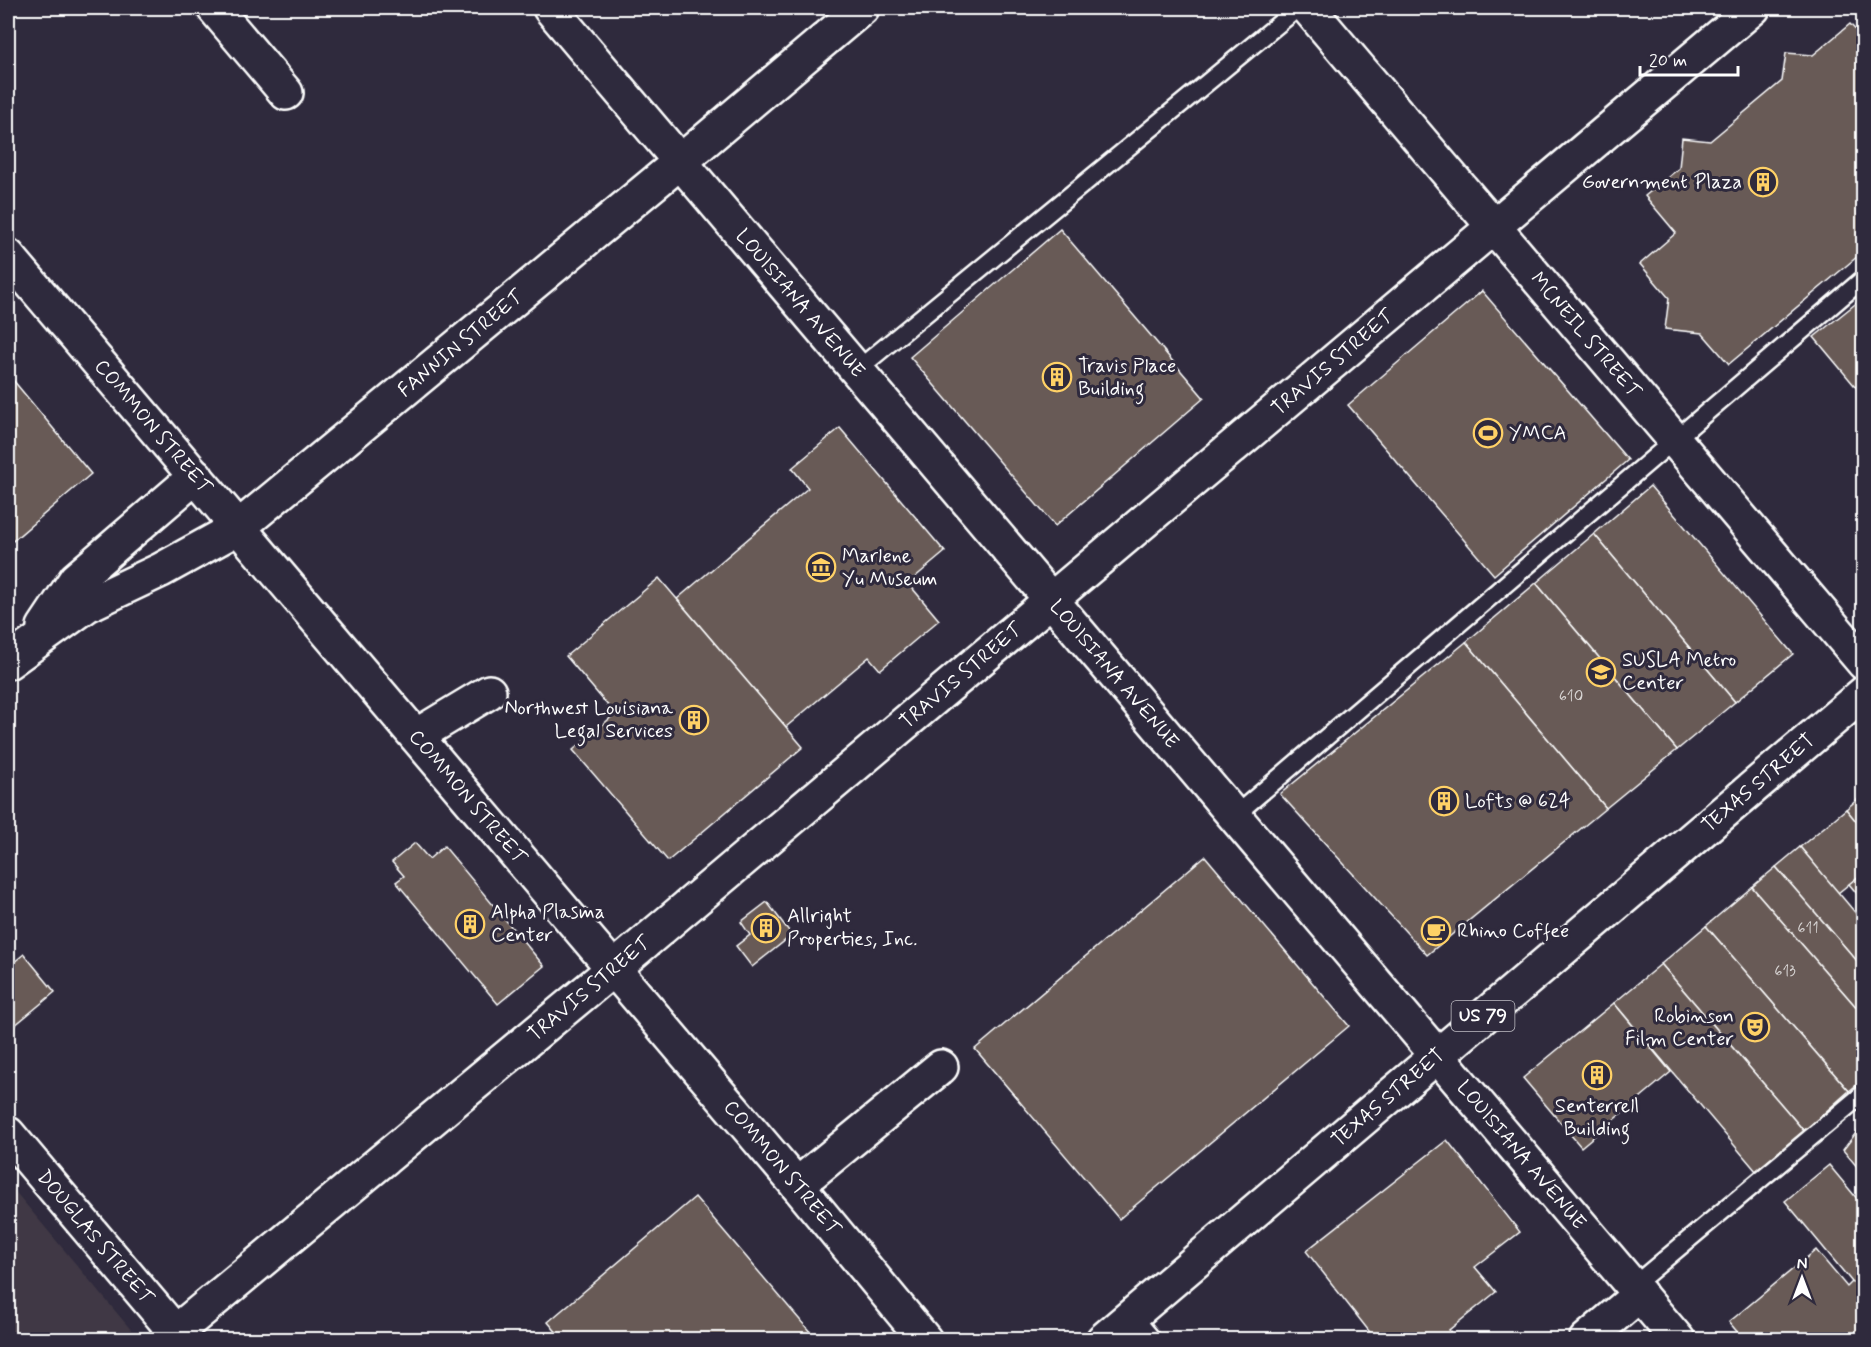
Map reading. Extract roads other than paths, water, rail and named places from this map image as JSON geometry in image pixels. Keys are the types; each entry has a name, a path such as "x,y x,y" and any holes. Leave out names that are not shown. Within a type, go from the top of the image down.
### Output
{"street":[{"path":"214,8 286,93"},
{"name":"LOUISIANA AVENUE","path":"550,8 1678,1340"},
{"name":"FANNIN STREET","path":"8,662 35,640 87,606 161,570 239,527 862,8"},
{"name":"MCNEIL STREET","path":"1308,8 1863,663"},
{"name":"TRAVIS STREET","path":"174,1337 1753,8"},
{"name":"COMMON STREET","path":"8,256 612,970 797,1185 925,1340"},
{"name":"FANNIN STREET","path":"35,640 76,579 196,476"},
{"path":"416,736 489,692"},
{"name":"TEXAS STREET","path":"1103,1340 1863,693"},
{"path":"797,1185 941,1067"},
{"name":"DOUGLAS STREET","path":"8,1134 174,1337"},
{"path":"1586,1340 1636,1290"}],"lane":[{"path":"856,370 1298,8"},
{"path":"1234,816 1863,278"},
{"path":"1636,1290 1863,1093"},
{"path":"1132,1315 1154,1340"}],"place":[{"name":"Government Plaza","path":"1763,182"},
{"name":"Travis Place Building","path":"1057,377"},
{"name":"YMCA","path":"1488,433"},
{"name":"Marlene Yu Museum","path":"821,567"},
{"name":"SUSLA Metro Center","path":"1601,672"},
{"name":"Northwest Louisiana Legal Services","path":"694,720"},
{"name":"Lofts @ 624","path":"1444,801"},
{"name":"Alpha Plasma Center","path":"470,924"},
{"name":"Allright Properties, Inc.","path":"766,928"},
{"name":"Rhino Coffee","path":"1436,931"},
{"name":"Robinson Film Center","path":"1755,1027"},
{"name":"Senterrell Building","path":"1597,1075"}]}
